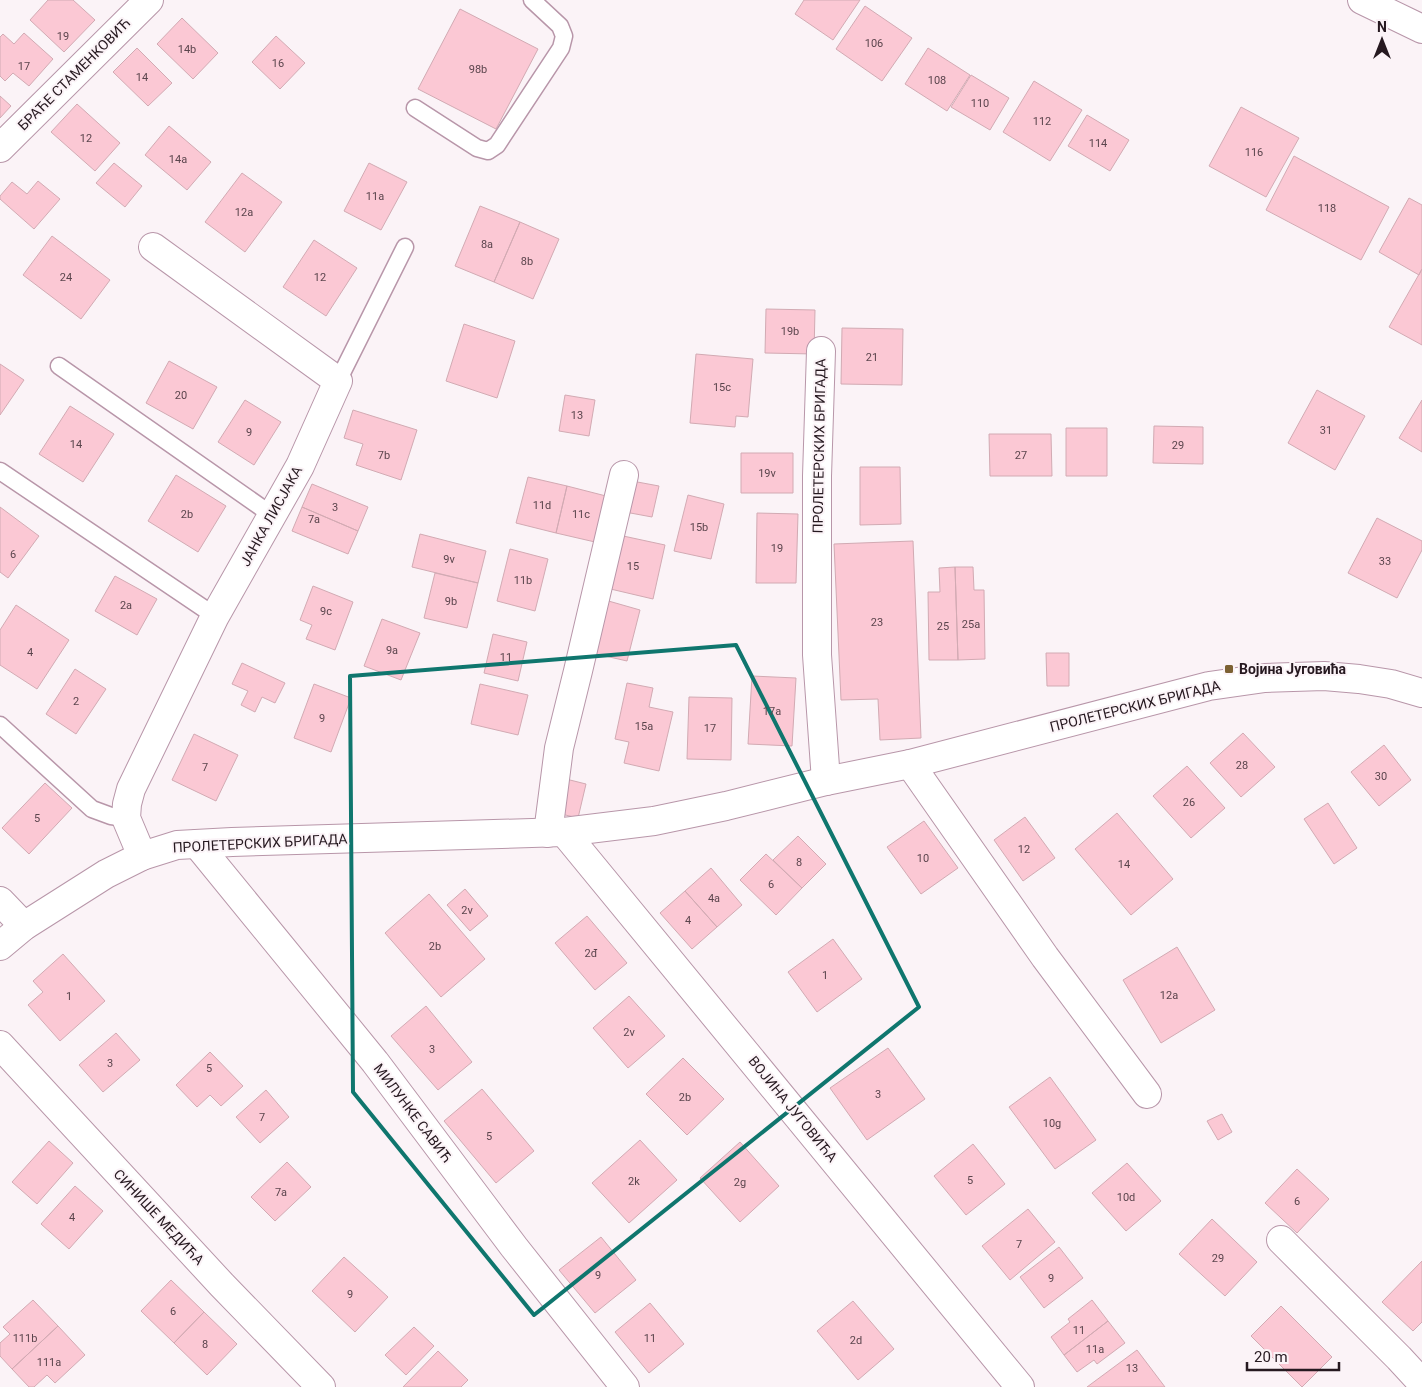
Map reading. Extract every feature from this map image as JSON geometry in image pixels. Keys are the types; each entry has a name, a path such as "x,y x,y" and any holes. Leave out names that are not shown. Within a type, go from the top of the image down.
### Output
{"street":[{"name":"БРАЋЕ СТАМЕНКОВИЋ","path":"0,148 149,0"},
{"path":"1362,0 1422,29"},
{"path":"153,247 338,381"},
{"name":"ПРОЛЕТЕРСКИХ БРИГАДА","path":"821,350 817,476 816,655 826,781"},
{"name":"ЈАНКА ЛИСЈАКА","path":"126,818 127,804 132,789 215,616 300,466 338,381"},
{"path":"556,832 559,748 624,475"},
{"name":"ПРОЛЕТЕРСКИХ БРИГАДА","path":"0,946 24,926 106,874 142,856 177,845 556,832 654,821 726,806 826,781 910,764 1209,686 1246,680 1324,676 1390,684 1422,693"},
{"path":"910,764 1044,957 1147,1094"},
{"path":"126,818 142,856"},
{"name":"ВОЈИНА ЈУГОВИЋА","path":"556,832 1020,1387"},
{"name":"МИЛУНКЕ САВИЋ","path":"196,844 375,1062 514,1247 625,1387"},
{"path":"0,901 24,926"},
{"name":"СИНИШЕ МЕДИЋА","path":"0,1045 222,1285 321,1387"},
{"path":"1281,1240 1422,1383"}],"lane":[{"path":"415,108 477,148 488,151 497,145 561,48 564,36 560,26 532,0"},
{"path":"338,381 405,248"},
{"path":"59,366 272,515"},
{"path":"0,471 215,616"},
{"path":"0,725 92,809 111,816 126,818"}],"highlighted area":[{"path":"736,645 919,1007 534,1315 353,1092 350,676"}],"building":[{"path":"48,0 73,0 95,20 64,52 30,20"},
{"path":"804,0 860,0 833,40 795,14"},
{"path":"865,6 912,38 882,81 836,49"},
{"path":"460,9 538,49 496,129 418,89"},
{"path":"182,18 218,53 193,79 157,44"},
{"path":"24,33 53,59 29,86 13,73 5,81 0,76 0,37 3,34 14,44"},
{"path":"276,36 305,63 280,89 252,62"},
{"path":"137,48 172,83 148,106 113,72"},
{"path":"928,48 970,75 947,111 905,84"},
{"path":"971,75 1009,98 990,130 951,107"},
{"path":"1034,81 1082,110 1050,161 1003,132"},
{"path":"0,96 11,106 0,118"},
{"path":"77,104 120,143 95,171 51,132"},
{"path":"1241,107 1299,138 1266,197 1209,166"},
{"path":"1087,115 1129,140 1110,171 1068,146"},
{"path":"169,126 211,162 187,190 145,155"},
{"path":"1294,156 1389,207 1361,260 1266,210"},
{"path":"114,163 142,186 125,207 96,183"},
{"path":"369,163 407,182 381,230 344,211"},
{"path":"242,173 282,202 245,252 205,222"},
{"path":"38,181 60,199 34,229 0,199 0,196 12,182 27,194"},
{"path":"1409,198 1422,205 1422,269 1419,275 1379,252"},
{"path":"480,206 520,222 494,282 455,266"},
{"path":"520,222 559,239 533,299 494,282"},
{"path":"52,236 110,280 81,319 23,275"},
{"path":"314,240 357,268 326,316 283,287"},
{"path":"1422,269 1422,345 1389,327"},
{"path":"766,309 815,310 814,354 765,353"},
{"path":"464,324 515,341 497,398 446,381"},
{"path":"842,328 903,329 902,385 841,384"},
{"path":"696,354 753,359 748,417 736,416 735,427 690,423"},
{"path":"169,361 217,387 193,429 146,403"},
{"path":"0,364 24,380 0,415"},
{"path":"1317,390 1365,416 1335,470 1288,443"},
{"path":"565,395 595,400 589,436 559,431"},
{"path":"245,400 281,422 254,465 218,442"},
{"path":"1422,400 1422,452 1399,438"},
{"path":"70,406 114,434 83,482 39,454"},
{"path":"353,410 417,430 401,480 356,465 363,444 344,438"},
{"path":"1154,426 1203,427 1203,464 1153,463"},
{"path":"1066,428 1107,428 1107,476 1066,476"},
{"path":"989,434 1051,434 1052,476 990,476"},
{"path":"741,453 793,453 793,493 741,493"},
{"path":"860,467 900,467 901,524 860,525"},
{"path":"176,475 226,506 198,552 148,521"},
{"path":"528,477 567,486 556,533 516,523"},
{"path":"632,481 659,486 652,517 625,512"},
{"path":"312,484 368,507 358,531 302,507"},
{"path":"567,486 606,496 595,542 556,533"},
{"path":"688,495 724,504 711,559 674,551"},
{"path":"0,507 39,536 8,578 0,572"},
{"path":"302,507 358,531 348,554 292,531"},
{"path":"757,513 798,514 796,583 756,583"},
{"path":"1377,518 1422,541 1422,550 1397,598 1348,573"},
{"path":"420,534 486,551 478,583 412,567"},
{"path":"614,534 665,545 653,599 602,587"},
{"path":"913,541 921,738 880,740 878,699 841,700 834,544"},
{"path":"510,549 548,559 535,611 497,601"},
{"path":"955,567 958,660 929,660 928,592 940,592 939,568"},
{"path":"955,567 973,567 974,590 984,590 985,659 958,660"},
{"path":"435,573 478,583 467,628 424,618"},
{"path":"115,576 157,599 137,635 95,611"},
{"path":"313,586 353,602 335,650 306,639 312,625 300,620"},
{"path":"605,600 640,610 627,661 592,653"},
{"path":"16,605 69,640 37,689 0,665 0,630"},
{"path":"382,619 420,633 401,680 364,666"},
{"path":"493,634 527,642 518,681 484,673"},
{"path":"1046,653 1069,653 1069,686 1047,686"},
{"path":"242,663 285,683 275,703 262,697 255,712 241,705 248,691 232,684"},
{"path":"75,669 106,689 76,734 46,714"},
{"path":"752,676 796,678 792,746 748,744"},
{"path":"627,683 653,688 649,707 673,712 659,771 624,763 629,742 615,739"},
{"path":"314,684 351,698 331,752 294,738"},
{"path":"480,684 528,695 518,735 471,724"},
{"path":"689,697 732,698 731,760 687,759"},
{"path":"1243,733 1275,767 1241,797 1210,763"},
{"path":"194,734 238,755 216,801 172,780"},
{"path":"1384,745 1411,780 1379,806 1351,772"},
{"path":"1187,766 1225,808 1191,838 1153,796"},
{"path":"566,779 586,784 578,818 557,813"},
{"path":"45,783 72,808 29,854 2,828"},
{"path":"1328,803 1357,848 1334,864 1304,819"},
{"path":"1117,813 1173,879 1131,915 1075,849"},
{"path":"1025,817 1055,858 1023,881 994,840"},
{"path":"924,821 958,868 921,894 887,847"},
{"path":"798,836 826,864 802,888 773,860"},
{"path":"766,854 802,888 776,915 740,880"},
{"path":"711,868 742,905 717,927 685,891"},
{"path":"465,889 488,916 470,931 447,905"},
{"path":"685,891 717,927 692,949 660,913"},
{"path":"429,894 485,959 441,997 385,933"},
{"path":"587,916 627,963 595,990 555,943"},
{"path":"833,939 862,979 817,1012 788,972"},
{"path":"1177,947 1215,1010 1161,1043 1123,980"},
{"path":"63,954 105,1001 60,1041 28,1005 43,992 33,981"},
{"path":"629,996 665,1036 628,1068 593,1028"},
{"path":"426,1006 472,1062 438,1090 391,1036"},
{"path":"116,1033 140,1060 103,1092 79,1065"},
{"path":"888,1048 925,1099 867,1140 830,1088"},
{"path":"210,1052 243,1086 221,1106 210,1095 197,1107 176,1085"},
{"path":"683,1058 724,1099 687,1135 646,1094"},
{"path":"1050,1077 1096,1140 1055,1169 1009,1107"},
{"path":"482,1089 534,1151 496,1183 444,1121"},
{"path":"266,1090 289,1117 260,1143 236,1117"},
{"path":"1222,1114 1232,1132 1218,1140 1207,1121"},
{"path":"640,1140 677,1180 629,1223 592,1183"},
{"path":"49,1141 73,1163 37,1204 12,1182"},
{"path":"740,1142 779,1186 740,1222 700,1178"},
{"path":"973,1144 1005,1184 966,1215 934,1176"},
{"path":"287,1162 311,1187 275,1221 251,1197"},
{"path":"1127,1163 1161,1201 1126,1231 1092,1193"},
{"path":"1297,1169 1329,1199 1297,1233 1265,1203"},
{"path":"75,1186 103,1211 69,1249 41,1224"},
{"path":"1028,1209 1055,1242 1010,1280 982,1246"},
{"path":"1212,1219 1257,1262 1225,1296 1179,1254"},
{"path":"601,1237 636,1280 595,1313 559,1270"},
{"path":"1059,1247 1083,1278 1044,1308 1020,1277"},
{"path":"344,1257 388,1297 355,1332 312,1291"},
{"path":"1422,1261 1422,1322 1413,1331 1382,1302"},
{"path":"171,1280 204,1312 174,1343 141,1311"},
{"path":"33,1300 58,1326 12,1369 0,1356 0,1343 10,1334 3,1327"},
{"path":"1092,1300 1108,1321 1064,1355 1051,1337 1070,1322 1068,1319"},
{"path":"853,1301 894,1349 858,1380 817,1331"},
{"path":"650,1303 684,1344 649,1373 615,1332"},
{"path":"1281,1306 1332,1357 1302,1387 1251,1336"},
{"path":"204,1312 237,1344 207,1375 174,1343"},
{"path":"1108,1321 1125,1343 1097,1364 1094,1360 1077,1372 1064,1355"},
{"path":"58,1326 85,1355 55,1383 47,1375 34,1387 29,1387 12,1369"},
{"path":"414,1327 434,1346 406,1375 385,1355"},
{"path":"1137,1350 1165,1387 1087,1387"},
{"path":"438,1351 468,1380 461,1387 403,1387"}],"place":[{"name":"Војина Југовића","path":"1229,669"}]}
